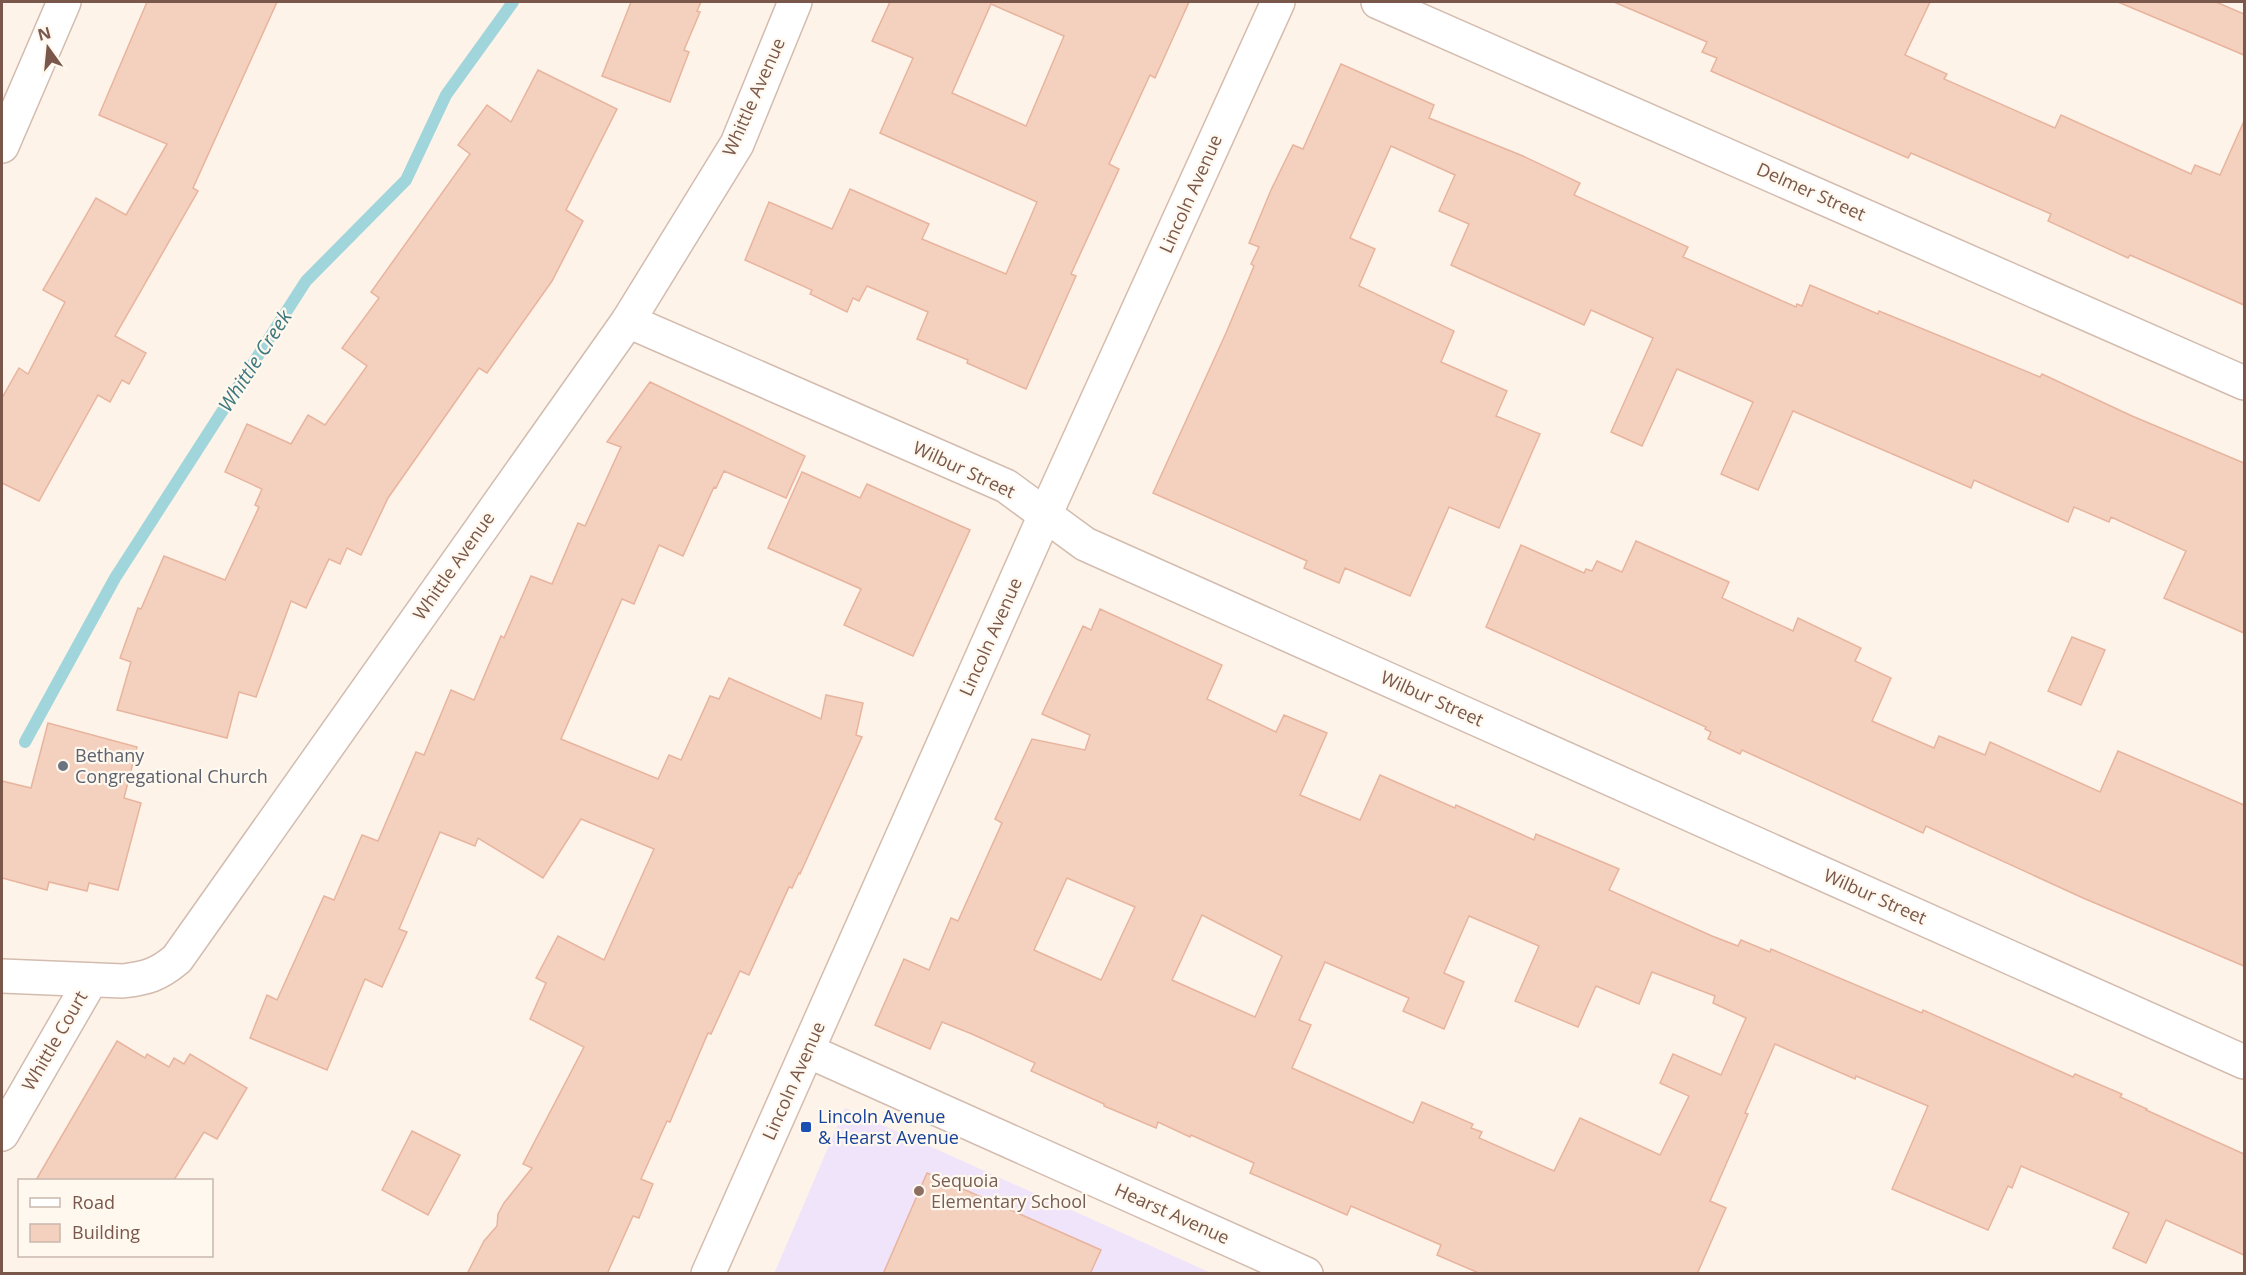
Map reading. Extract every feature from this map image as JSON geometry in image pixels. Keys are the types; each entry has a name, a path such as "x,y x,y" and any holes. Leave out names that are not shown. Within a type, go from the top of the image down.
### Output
{"street":[{"path":"2,146 64,2"},
{"name":"Whittle Avenue","path":"2,976 123,981 143,979 161,972 177,959 628,321 737,144 795,2"},
{"name":"Lincoln Avenue","path":"708,1274 1045,515 1278,2"},
{"name":"Delmer Street","path":"1378,2 2244,383"},
{"name":"Wilbur Street","path":"628,321 1006,486 1084,544 2244,1062"},
{"name":"Whittle Court","path":"2,1134 91,980"},
{"name":"Hearst Avenue","path":"807,1051 1306,1274"}],"shaded area":[{"name":"Sequoia Elementary School","path":"845,1108 1211,1273 774,1274"}],"building":[{"path":"147,2 277,2 193,188 198,191 115,336 146,353 129,384 122,380 110,402 98,395 39,501 2,483 2,398 19,368 28,374 65,302 43,290 96,198 126,215 167,144 99,115"},
{"path":"631,2 701,2 697,11 700,12 684,50 689,52 670,102 602,76"},
{"path":"890,2 1189,2 1155,78 1150,75 1109,164 1119,169 1071,274 1076,276 1026,389 967,363 968,360 917,339 928,312 867,286 859,301 853,298 847,312 810,294 812,290 745,260 769,202 832,229 850,189 929,224 922,239 1006,274 1037,202 880,133 913,58 872,41","holes":["991,4 1064,36 1026,126 952,93"]},
{"path":"1614,2 1930,2 1905,55 1947,74 1944,79 2055,128 2061,115 2191,174 2195,165 2220,175 2244,121 2244,305 2130,255 2128,258 2048,221 2051,214 1911,153 1908,158 1711,71 1717,58 1702,52 1707,42"},
{"path":"2118,2 2216,2 2244,14 2244,55"},
{"path":"1341,64 1434,105 1429,118 1523,156 1580,183 1574,195 1688,247 1683,257 1796,307 1797,304 1802,306 1810,285 2040,377 2042,374 2132,416 2244,463 2244,633 2164,598 2186,551 2111,517 2109,522 2074,507 2068,522 1974,480 1971,488 1793,411 1758,490 1721,474 1753,402 1677,369 1642,446 1611,432 1653,338 1591,310 1584,325 1451,265 1469,224 1439,211 1455,175 1391,146 1350,238 1375,249 1359,286 1454,331 1441,362 1507,391 1496,416 1540,434 1499,528 1449,507 1410,596 1345,568 1339,583 1304,568 1307,561 1153,493 1254,266 1251,264 1259,247 1249,243 1271,190 1293,145 1303,149"},
{"path":"538,70 617,109 566,210 583,221 552,281 487,373 479,368 388,498 361,555 347,548 340,564 329,559 306,608 291,601 256,697 239,692 227,738 117,710 131,662 120,658 138,608 141,609 164,556 225,580 259,507 255,505 262,489 225,472 247,424 291,444 308,415 325,425 367,366 342,348 379,298 371,292 470,154 458,145 487,105 511,122"},
{"path":"650,382 805,456 786,498 724,471 716,488 714,487 683,556 659,545 634,604 622,599 561,739 658,779 669,755 681,760 710,696 719,699 729,678 821,719 826,695 863,703 856,735 862,737 800,874 792,888 789,887 749,975 740,971 711,1034 708,1033 670,1122 667,1121 641,1179 653,1184 639,1218 633,1216 607,1274 467,1274 484,1241 497,1226 498,1214 504,1203 532,1168 523,1164 584,1047 530,1019 546,983 536,978 558,936 604,960 654,849 581,819 543,878 478,838 475,846 440,832 399,929 407,932 382,987 365,979 327,1070 250,1038 267,995 277,1000 324,896 334,900 362,835 378,841 416,752 424,755 451,690 474,700 501,636 504,638 531,576 552,584 578,523 585,526 621,447 607,442"},
{"path":"802,472 860,498 867,484 970,530 913,656 844,625 861,589 768,548"},
{"path":"1636,541 1729,582 1722,598 1793,631 1798,618 1861,648 1855,661 1891,678 1872,721 1934,748 1939,736 1985,755 1990,742 2100,792 2118,751 2244,805 2244,966 2083,898 1926,826 1923,833 1742,750 1740,754 1708,739 1711,732 1705,729 1706,727 1486,627 1521,545 1584,573 1586,569 1592,571 1597,561 1622,572"},
{"path":"1100,609 1222,665 1207,699 1276,732 1284,715 1327,733 1300,795 1360,820 1380,775 1455,808 1456,805 1534,840 1536,834 1619,869 1609,890 1738,946 1741,940 1770,952 1771,949 1922,1013 1923,1010 2073,1077 2075,1074 2122,1094 2120,1097 2146,1110 2244,1154 2244,1255 2166,1220 2146,1263 2113,1248 2129,1213 2021,1166 2012,1188 2008,1186 1988,1230 1892,1189 1928,1106 1856,1076 1855,1079 1775,1044 1745,1113 1748,1114 1710,1201 1726,1208 1697,1274 1481,1274 1437,1255 1441,1245 1351,1206 1347,1215 1250,1173 1254,1163 1158,1122 1156,1128 1104,1106 1104,1104 1031,1071 1035,1063 972,1034 942,1022 930,1049 875,1025 904,959 929,970 951,918 958,921 1002,823 995,819 1032,739 1085,750 1090,735 1042,714 1083,626 1091,630","holes":["1067,878 1135,907 1101,980 1034,950","1202,915 1282,956 1255,1017 1172,980","1469,916 1539,946 1515,1001 1578,1027 1596,986 1639,1004 1652,972 1715,996 1713,1003 1746,1018 1721,1075 1673,1054 1660,1083 1689,1096 1660,1155 1580,1118 1554,1171 1479,1138 1482,1132 1471,1128 1473,1124 1422,1102 1413,1123 1292,1068 1311,1025 1299,1020 1325,962 1409,998 1403,1011 1444,1029 1464,982 1444,973"]},
{"path":"2072,637 2105,650 2081,705 2048,691"},
{"path":"48,723 137,747 124,798 141,803 118,890 89,883 87,891 49,882 47,890 2,878 2,781 31,788"},
{"path":"117,1041 145,1058 147,1054 169,1067 174,1058 184,1064 190,1054 247,1088 217,1139 204,1132 175,1179 37,1179"},
{"path":"412,1131 460,1155 428,1215 382,1190"},
{"path":"927,1173 1101,1250 1090,1274 883,1274"}],"waterway":[{"name":"Whittle Creek","path":"25,742 115,578 306,281 406,180 446,95 513,2"}],"place":[{"name":"Bethany Congregational Church","path":"63,766"},
{"name":"Lincoln Avenue & Hearst Avenue","path":"806,1127"},
{"name":"Sequoia Elementary School","path":"919,1191"}]}
